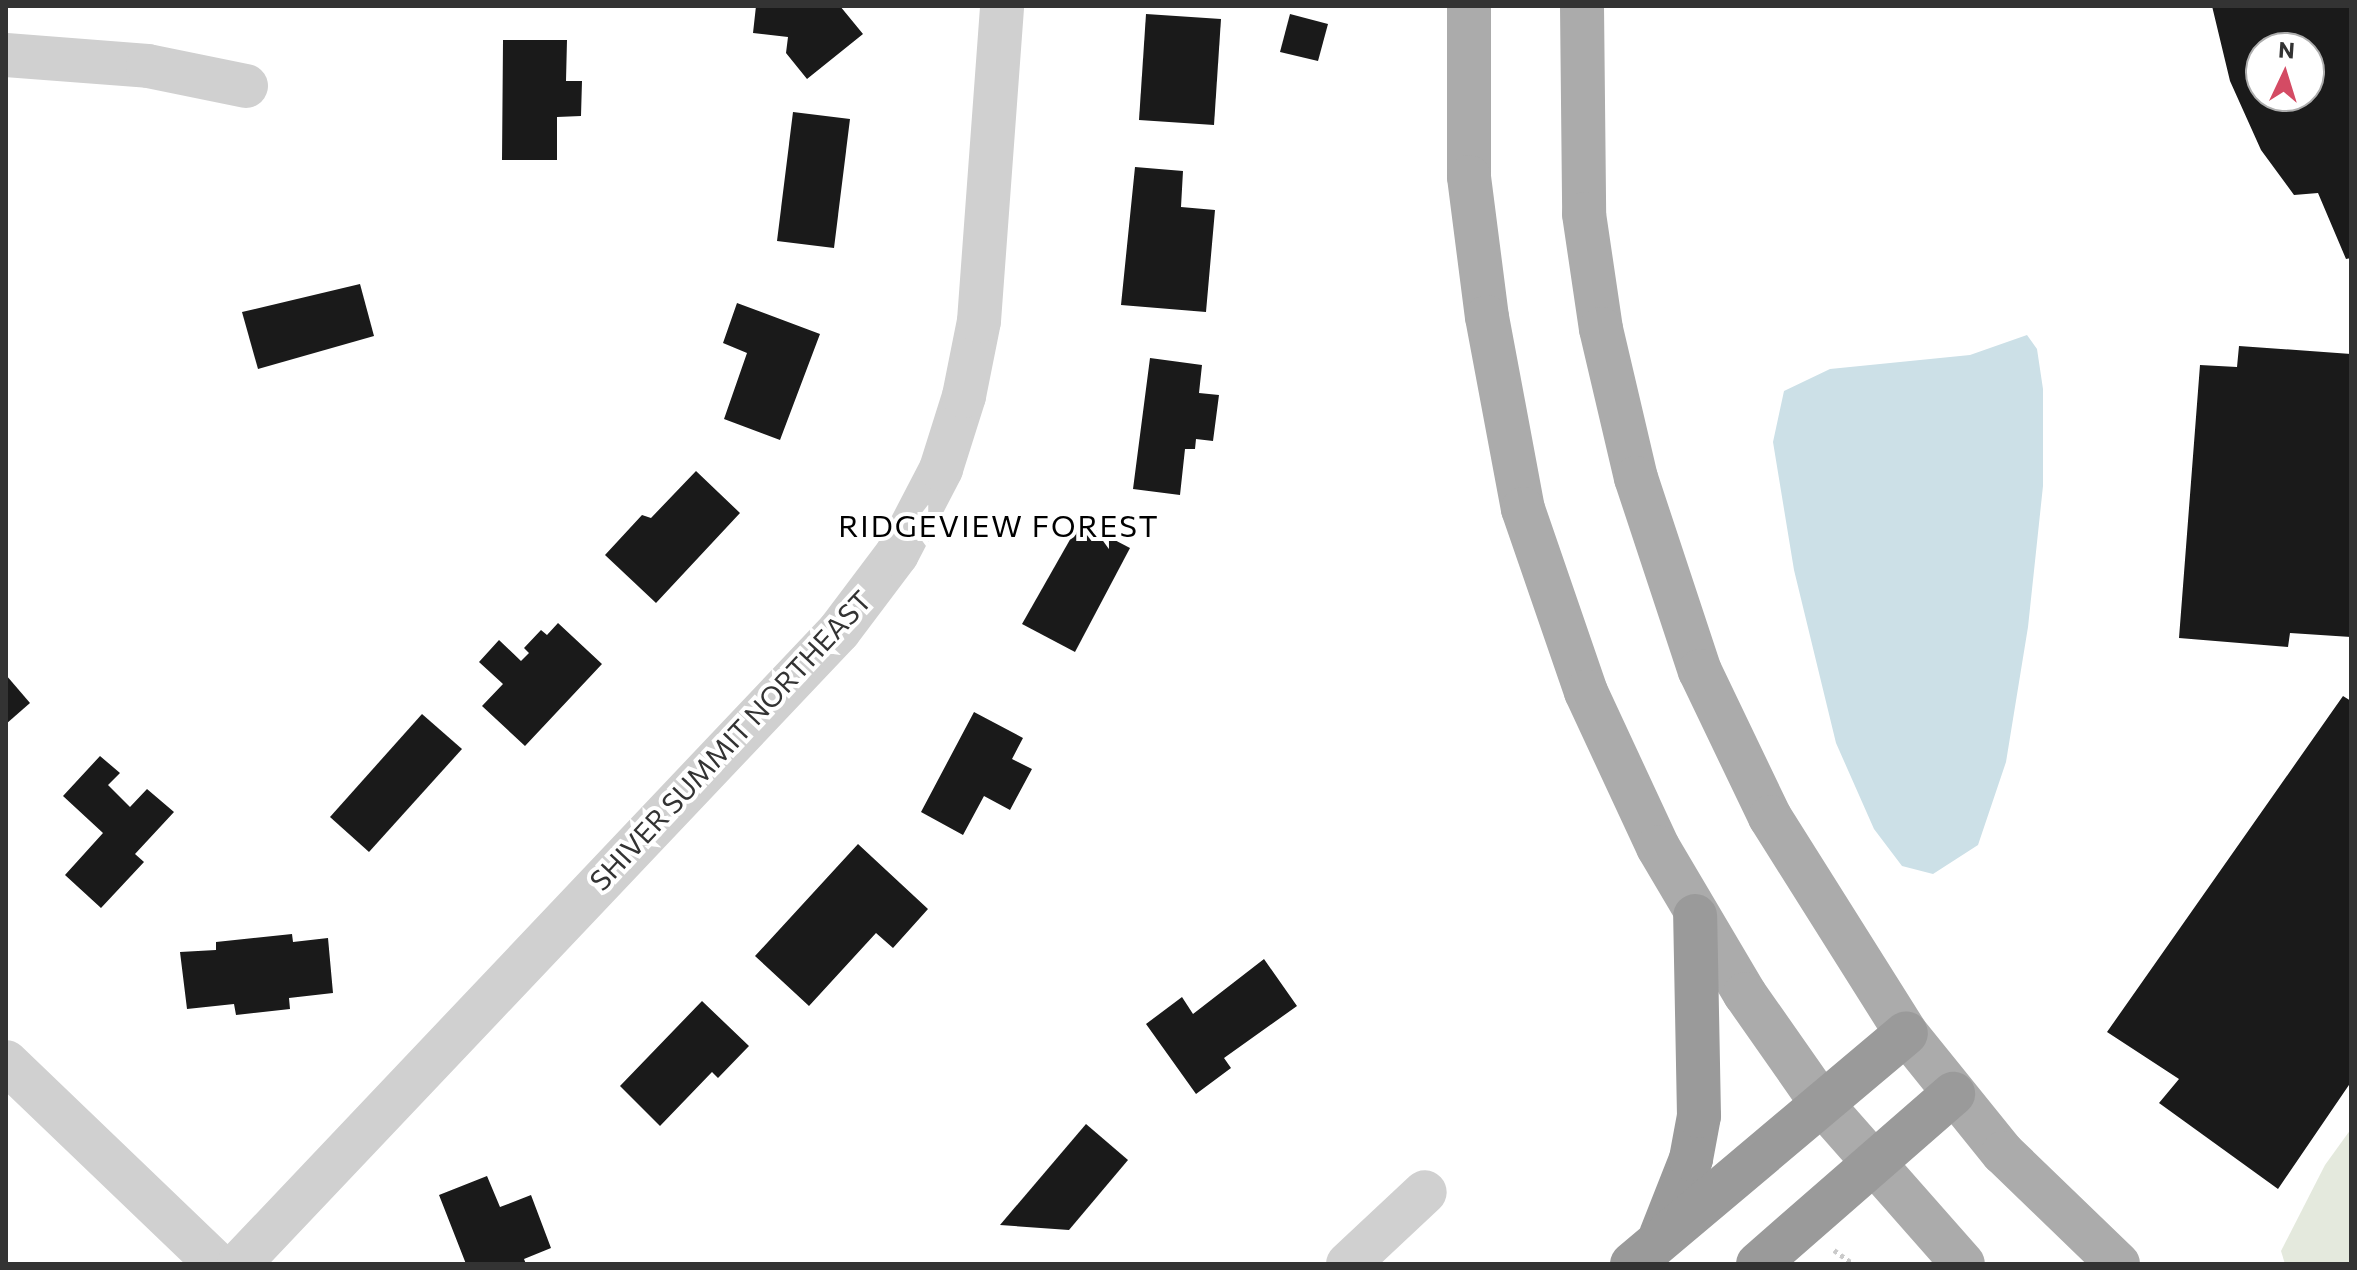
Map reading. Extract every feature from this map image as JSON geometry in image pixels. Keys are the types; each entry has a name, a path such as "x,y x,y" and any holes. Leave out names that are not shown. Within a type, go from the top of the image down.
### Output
{"highway":[{"path":"1645,1253 1686,1172 1699,1116 1695,916"},
{"path":"1645,1253 1906,1033"},
{"path":"1758,1264 1874,1167 1953,1094"}],"main road":[{"path":"1469,6 1469,177 1517,484 1586,692 1695,916 1822,1104 1874,1167 1963,1264"},
{"path":"1582,6 1584,214 1597,300 1636,478 1666,579 1743,765 1800,868 1906,1033 2003,1153 2118,1264"}],"street":[{"name":"SHIVER SUMMIT NORTHEAST","path":"239,1264 839,631 897,554 941,469 967,381 979,321 1002,6"},
{"path":"6,55 148,66 246,86"},
{"path":"6,1062 217,1264"},
{"path":"1348,1264 1425,1192"}],"path":[{"path":"1833,1249 1853,1264"}],"shaded area":[{"path":"2027,335 2037,349 2043,389 2043,486 2028,627 2006,762 1978,845 1933,874 1902,866 1874,829 1836,743 1794,570 1773,442 1784,391 1830,369 1970,355"},
{"path":"2351,1129 2351,1264 2285,1264 2281,1251 2325,1165"}],"building":[{"path":"756,6 840,6 863,34 807,79 786,53 788,37 753,33"},
{"path":"2212,6 2351,6 2351,258 2346,259 2318,193 2294,195 2261,150 2230,81"},
{"path":"1146,14 1221,19 1214,125 1139,120"},
{"path":"1290,14 1328,24 1318,61 1280,52"},
{"path":"503,40 567,40 566,81 582,81 581,116 557,117 557,160 502,160"},
{"path":"793,112 850,119 834,248 777,241"},
{"path":"1135,167 1183,171 1181,207 1215,210 1206,312 1121,305"},
{"path":"360,284 374,336 258,369 242,312"},
{"path":"737,303 820,334 780,440 724,419 747,353 723,343"},
{"path":"2239,346 2351,354 2351,637 2290,633 2288,647 2179,638 2200,365 2237,367"},
{"path":"1150,358 1202,365 1199,393 1219,395 1213,441 1196,439 1195,449 1185,449 1180,495 1133,489"},
{"path":"696,471 740,513 656,603 605,555 642,515 651,518"},
{"path":"1080,522 1130,548 1075,652 1022,624"},
{"path":"558,623 602,664 525,746 482,706 503,684 479,662 499,640 521,661 529,653 524,648 541,630 547,635"},
{"path":"6,675 30,703 6,724"},
{"path":"2343,696 2351,701 2351,1082 2278,1189 2159,1103 2179,1079 2107,1032"},
{"path":"974,712 1023,738 1012,759 1032,769 1010,810 984,796 963,835 921,812"},
{"path":"422,714 462,749 369,852 330,817"},
{"path":"100,756 120,773 108,785 130,807 147,789 174,812 135,854 144,862 101,908 65,875 103,833 63,796"},
{"path":"858,844 928,909 893,948 876,933 809,1006 755,956"},
{"path":"292,934 293,942 328,938 333,993 289,998 290,1009 236,1015 234,1004 187,1009 180,952 216,950 216,942"},
{"path":"1264,959 1297,1006 1224,1058 1231,1068 1196,1094 1146,1024 1182,997 1193,1014"},
{"path":"702,1001 749,1046 718,1078 712,1072 660,1126 620,1086"},
{"path":"1086,1124 1128,1160 1069,1230 1000,1225"},
{"path":"487,1176 500,1207 531,1195 551,1248 524,1259 526,1264 466,1264 439,1195"}],"district":[{"name":"RIDGEVIEW FOREST","path":"999,525"}]}
